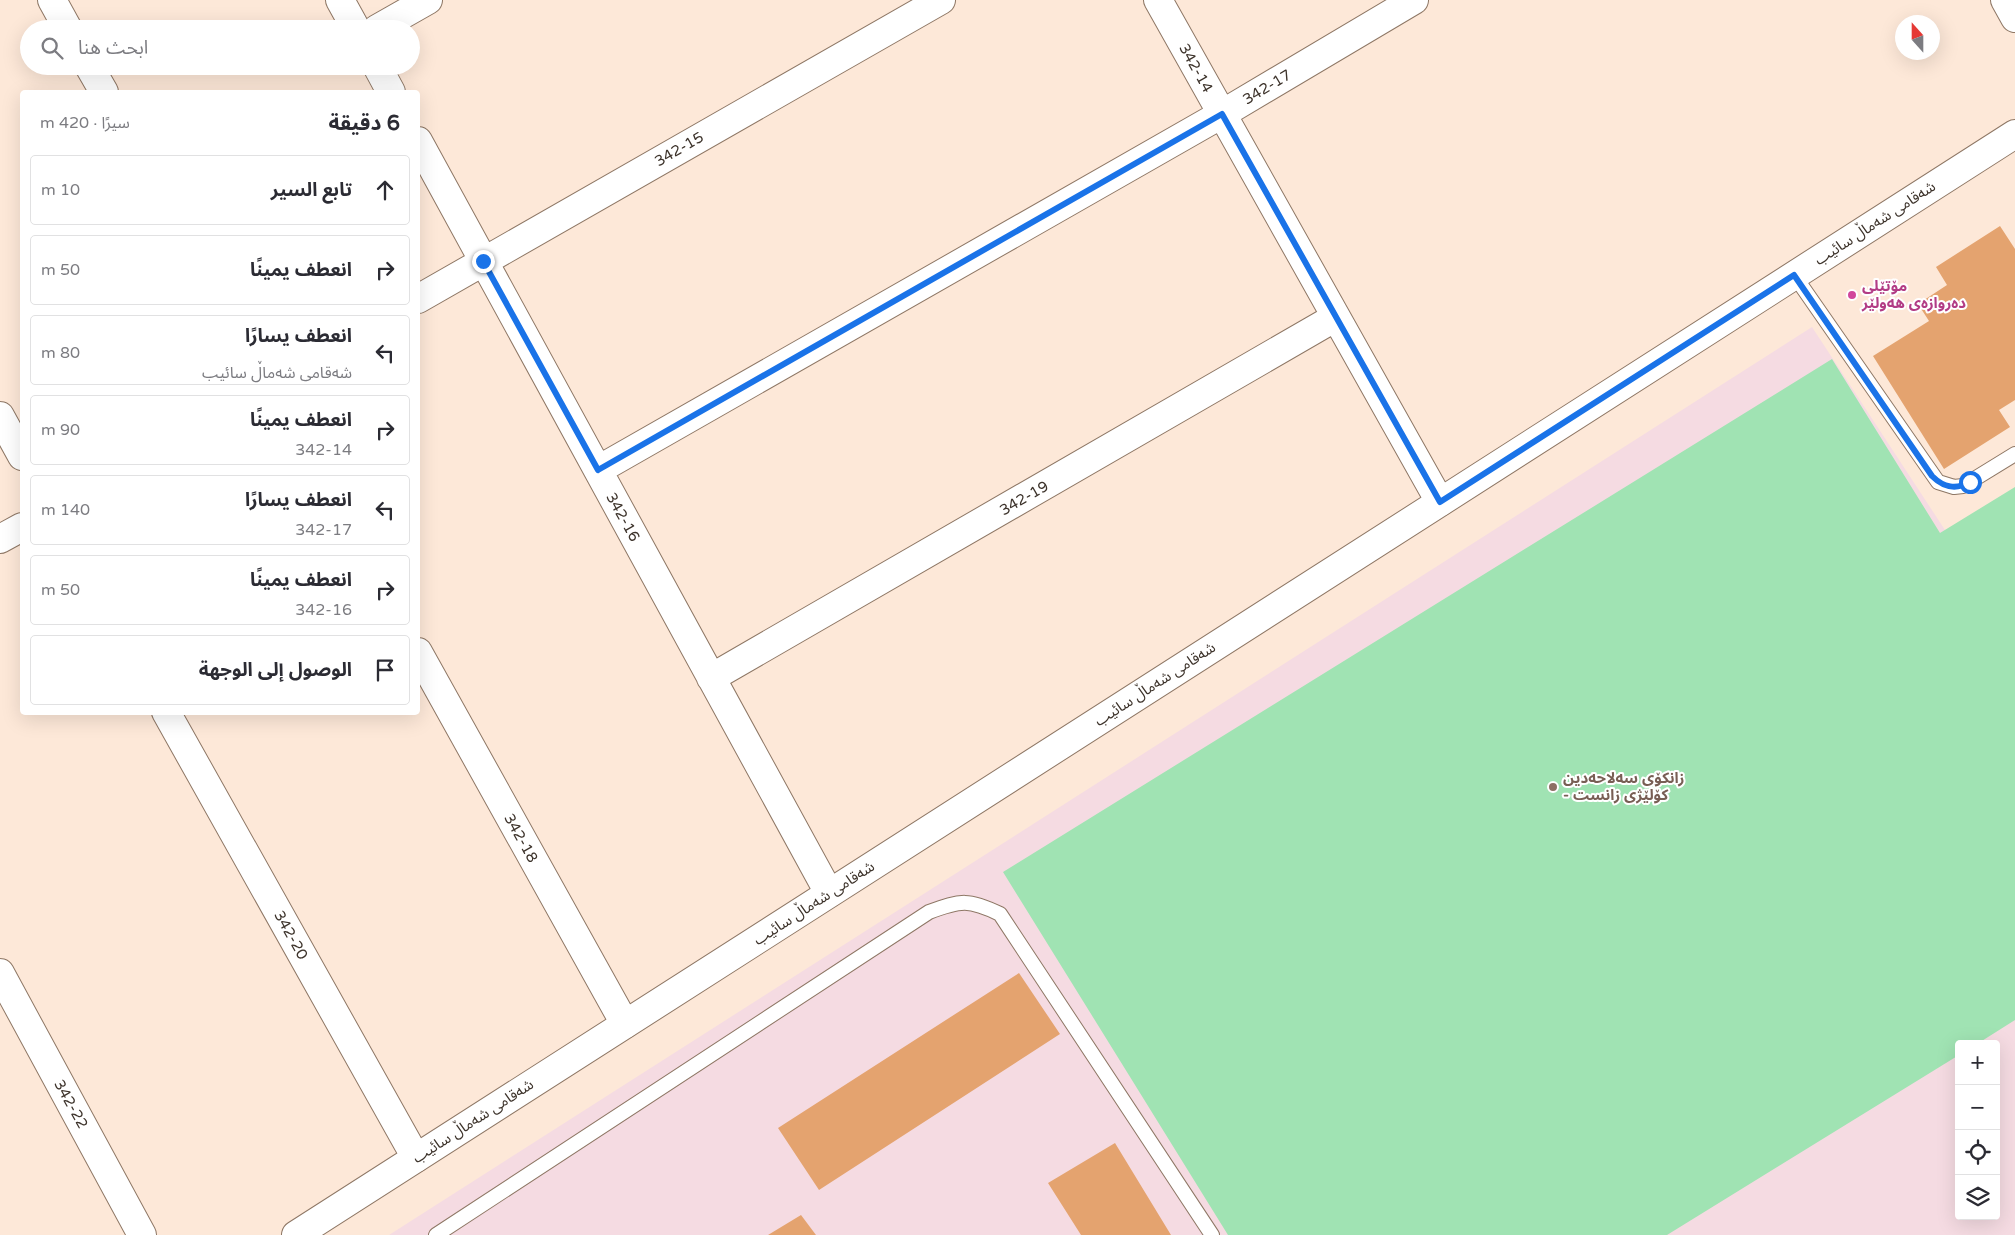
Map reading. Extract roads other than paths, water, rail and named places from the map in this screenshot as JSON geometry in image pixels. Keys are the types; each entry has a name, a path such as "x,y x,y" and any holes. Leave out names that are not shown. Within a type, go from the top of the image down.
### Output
{"street":[{"path":"52,0 63,20"},
{"path":"340,0 351,20"},
{"path":"393,20 428,0"},
{"name":"342-15","path":"420,298 941,0"},
{"name":"342-14","path":"1158,0 1440,502"},
{"name":"342-17","path":"598,470 1222,114 1414,0"},
{"path":"2005,0 2015,18"},
{"path":"94,75 103,90"},
{"path":"382,75 390,90"},
{"name":"شەقامی شەماڵ سائیب","path":"296,1235 2015,134"},
{"name":"342-16","path":"420,145 829,893"},
{"name":"342-19","path":"711,678 1336,317"},
{"path":"0,416 20,452"},
{"path":"0,540 20,527"},
{"name":"342-18","path":"420,656 625,1024"},
{"name":"342-20","path":"168,715 416,1158"},
{"name":"342-22","path":"0,973 142,1235"}],"lane":[{"path":"1794,275 1938,482 1954,488 1963,486 2015,454"},
{"path":"436,1235 930,912 952,903 976,903 1000,914 1212,1235"}],"place":[{"name":"مۆتێلی دەروازەی هەولێر","path":"1852,295"},
{"name":"زانکۆی سەلاحەدین - کۆلێژی زانست","path":"1553,787"}]}
